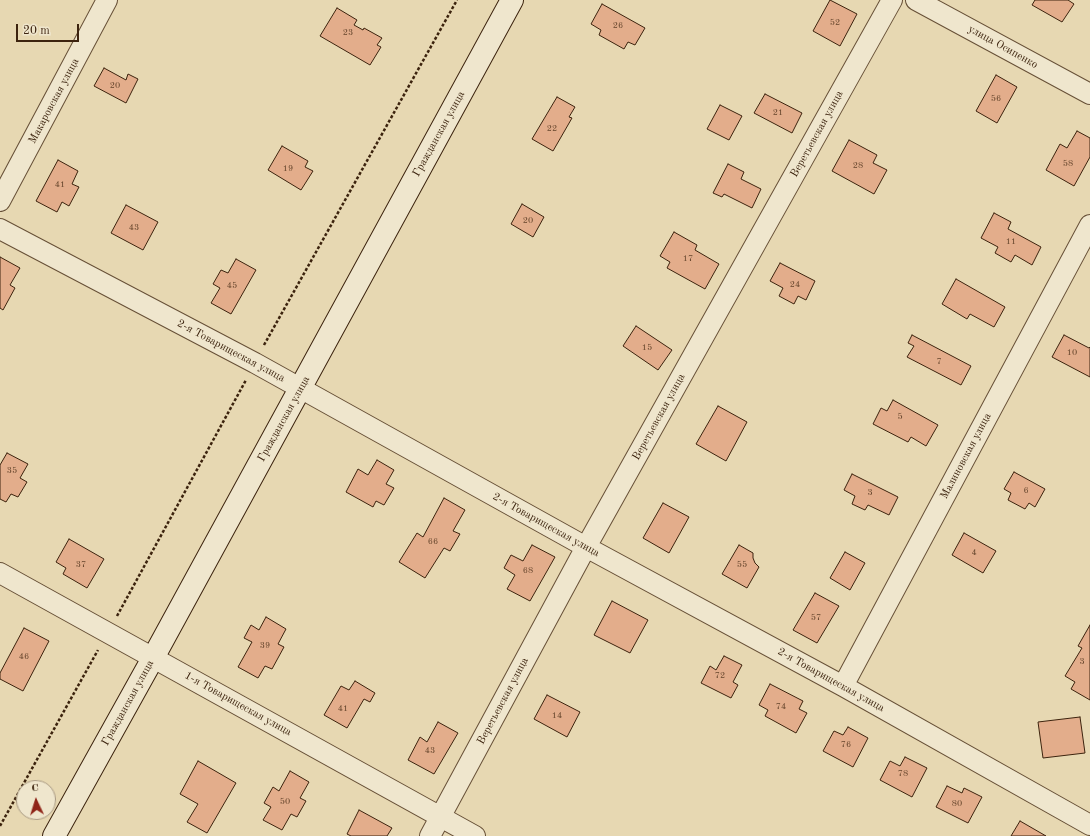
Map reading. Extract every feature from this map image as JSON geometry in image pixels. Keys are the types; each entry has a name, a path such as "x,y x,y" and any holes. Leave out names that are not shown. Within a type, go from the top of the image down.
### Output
{"main road":[{"name":"Гражданская улица","path":"54,836 301,388 512,0"}],"street":[{"name":"Макаровская улица","path":"0,201 107,0"},
{"name":"Веретьевская улица","path":"430,836 586,547 892,0"},
{"name":"улица Осипенко","path":"916,0 1090,94"},
{"name":"Малиновская улица","path":"843,686 1090,225"},
{"name":"2-я Товарищеская улица","path":"0,229 301,388 586,547 843,686 1090,825"},
{"name":"1-я Товарищеская улица","path":"0,573 475,836"}],"path":[{"path":"0,826 457,0"}],"building":[{"path":"830,0 857,14 840,46 813,31"},
{"path":"1035,0 1068,0 1074,4 1062,22 1032,5"},
{"path":"602,4 645,28 635,45 628,42 624,49 599,35 601,30 591,24"},
{"path":"337,8 357,20 354,25 363,30 364,28 382,38 377,45 381,47 370,65 320,36"},
{"path":"104,68 126,80 128,74 138,79 126,103 94,86"},
{"path":"996,75 1017,87 997,123 976,111"},
{"path":"765,94 802,113 792,133 754,113"},
{"path":"557,97 575,107 569,117 572,118 553,151 532,139"},
{"path":"720,105 742,116 729,140 707,129"},
{"path":"1077,131 1090,138 1090,157 1074,186 1046,170 1060,144 1067,148"},
{"path":"849,140 877,155 873,163 887,170 874,194 832,171"},
{"path":"282,146 308,161 305,167 313,171 301,190 268,170"},
{"path":"58,160 78,171 72,184 79,187 69,206 62,202 57,212 36,201"},
{"path":"728,164 744,172 741,179 761,189 752,208 724,194 722,197 713,193"},
{"path":"522,204 544,217 533,237 511,224"},
{"path":"126,205 158,222 143,250 111,233"},
{"path":"994,213 1011,222 1008,229 1041,247 1032,265 1015,255 1011,262 995,253 998,247 981,238"},
{"path":"674,232 697,245 695,250 719,264 705,289 667,268 670,262 660,256"},
{"path":"0,257 20,268 10,285 15,288 3,310 0,308"},
{"path":"236,259 256,270 231,314 211,303 220,288 213,284 221,270 228,273"},
{"path":"780,263 815,281 806,300 798,296 794,304 779,296 783,288 770,281"},
{"path":"956,279 1005,307 994,327 970,314 967,319 942,304"},
{"path":"636,326 672,350 658,370 623,346"},
{"path":"912,335 971,366 961,385 907,357 914,346 908,343"},
{"path":"1064,335 1089,348 1090,347 1090,377 1052,357"},
{"path":"893,400 938,425 926,446 911,437 908,442 873,424 881,408 887,411"},
{"path":"718,406 747,422 726,461 696,444"},
{"path":"7,453 28,464 20,478 27,482 18,497 11,494 6,502 0,499 0,465"},
{"path":"377,460 394,470 386,484 394,488 384,505 376,501 373,507 346,492 358,469 368,475"},
{"path":"1014,472 1045,489 1035,507 1029,503 1025,509 1008,500 1011,493 1004,489"},
{"path":"852,474 898,497 889,515 868,505 865,510 852,504 855,496 844,490"},
{"path":"444,498 465,510 453,531 460,534 450,551 444,548 425,578 399,562 417,533 423,537"},
{"path":"663,503 689,517 669,553 643,538"},
{"path":"964,533 996,551 983,573 952,555"},
{"path":"69,539 104,559 87,588 63,574 66,568 56,562"},
{"path":"532,545 555,557 530,601 507,589 515,575 504,568 511,555 523,561"},
{"path":"739,545 753,553 755,563 759,567 747,588 722,574"},
{"path":"845,552 865,563 850,590 830,578"},
{"path":"815,593 839,606 817,643 793,630"},
{"path":"612,601 648,620 630,653 594,635"},
{"path":"266,617 286,629 278,644 284,647 272,669 265,666 258,678 238,667 252,642 244,638 251,625 259,630"},
{"path":"1090,625 1090,700 1071,689 1075,682 1065,676 1082,648 1078,646"},
{"path":"24,628 49,641 23,691 0,679 0,673"},
{"path":"724,656 742,665 733,682 738,685 731,698 701,683 710,666 716,670"},
{"path":"355,681 375,693 370,702 364,699 347,728 324,715 341,686 349,690"},
{"path":"770,684 803,701 799,709 807,713 796,733 765,716 768,710 759,705"},
{"path":"547,695 580,712 567,737 534,719"},
{"path":"1080,717 1085,753 1043,758 1038,722"},
{"path":"438,722 458,733 434,774 408,760 420,737 427,742"},
{"path":"848,727 868,738 853,767 823,751 834,731 843,735"},
{"path":"905,757 927,768 912,797 880,780 890,761 900,766"},
{"path":"198,761 236,783 207,833 187,822 198,804 180,794"},
{"path":"290,771 309,782 300,798 306,801 297,817 291,814 282,830 263,820 271,807 264,803 273,787 279,791"},
{"path":"947,786 962,793 964,788 982,797 968,823 936,807"},
{"path":"359,810 392,828 387,836 351,836 347,834"},
{"path":"1020,821 1046,836 1011,836"}]}
